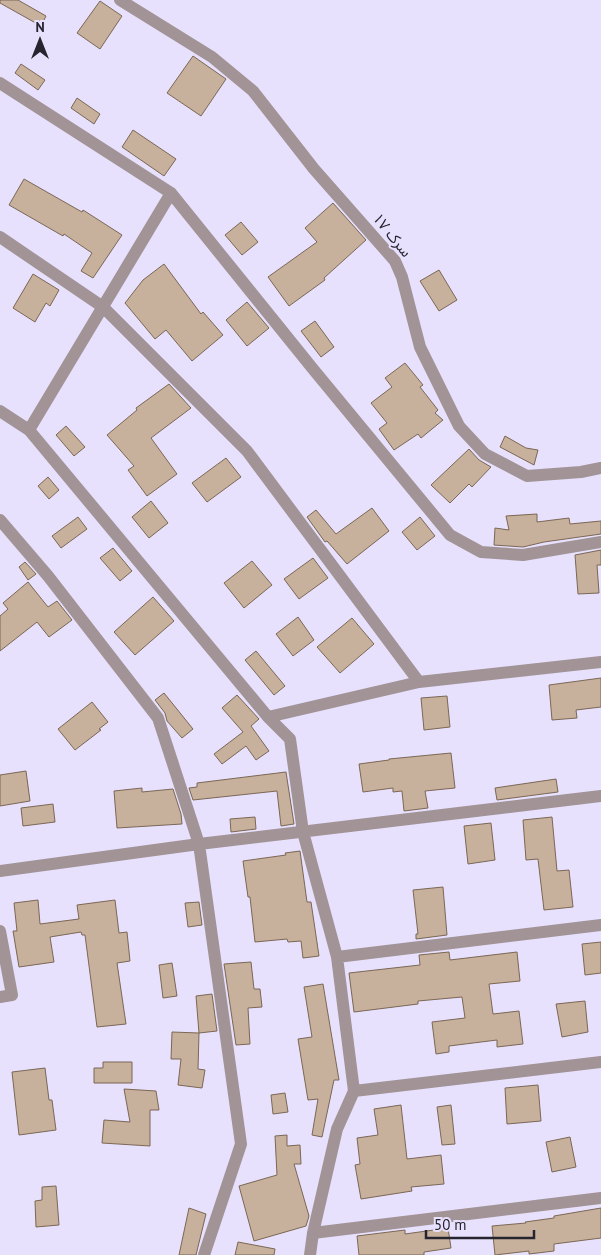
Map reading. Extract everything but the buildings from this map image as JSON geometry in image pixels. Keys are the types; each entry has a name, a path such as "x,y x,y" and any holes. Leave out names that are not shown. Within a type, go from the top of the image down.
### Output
{"street":[{"name":"سرک ۱۷","path":"120,0 212,57 253,91 314,169 395,261 402,277 420,347 459,426 485,454 527,476 581,472 601,468"},
{"path":"0,84 171,193 313,370 450,535 481,552 523,555 601,542"},
{"path":"29,430 171,193"},
{"path":"0,238 103,307 247,451 419,682"},
{"path":"0,411 29,430 268,717 290,738 303,832 337,957 354,1091 337,1129 313,1233 310,1255"},
{"path":"0,520 48,576 158,718 198,844 240,1144 204,1255"},
{"path":"268,717 419,682 601,662"},
{"path":"0,871 198,844 601,796"},
{"path":"337,957 601,925"},
{"path":"0,931 12,995 0,997"},
{"path":"354,1091 601,1062"},
{"path":"313,1233 601,1198"}]}
